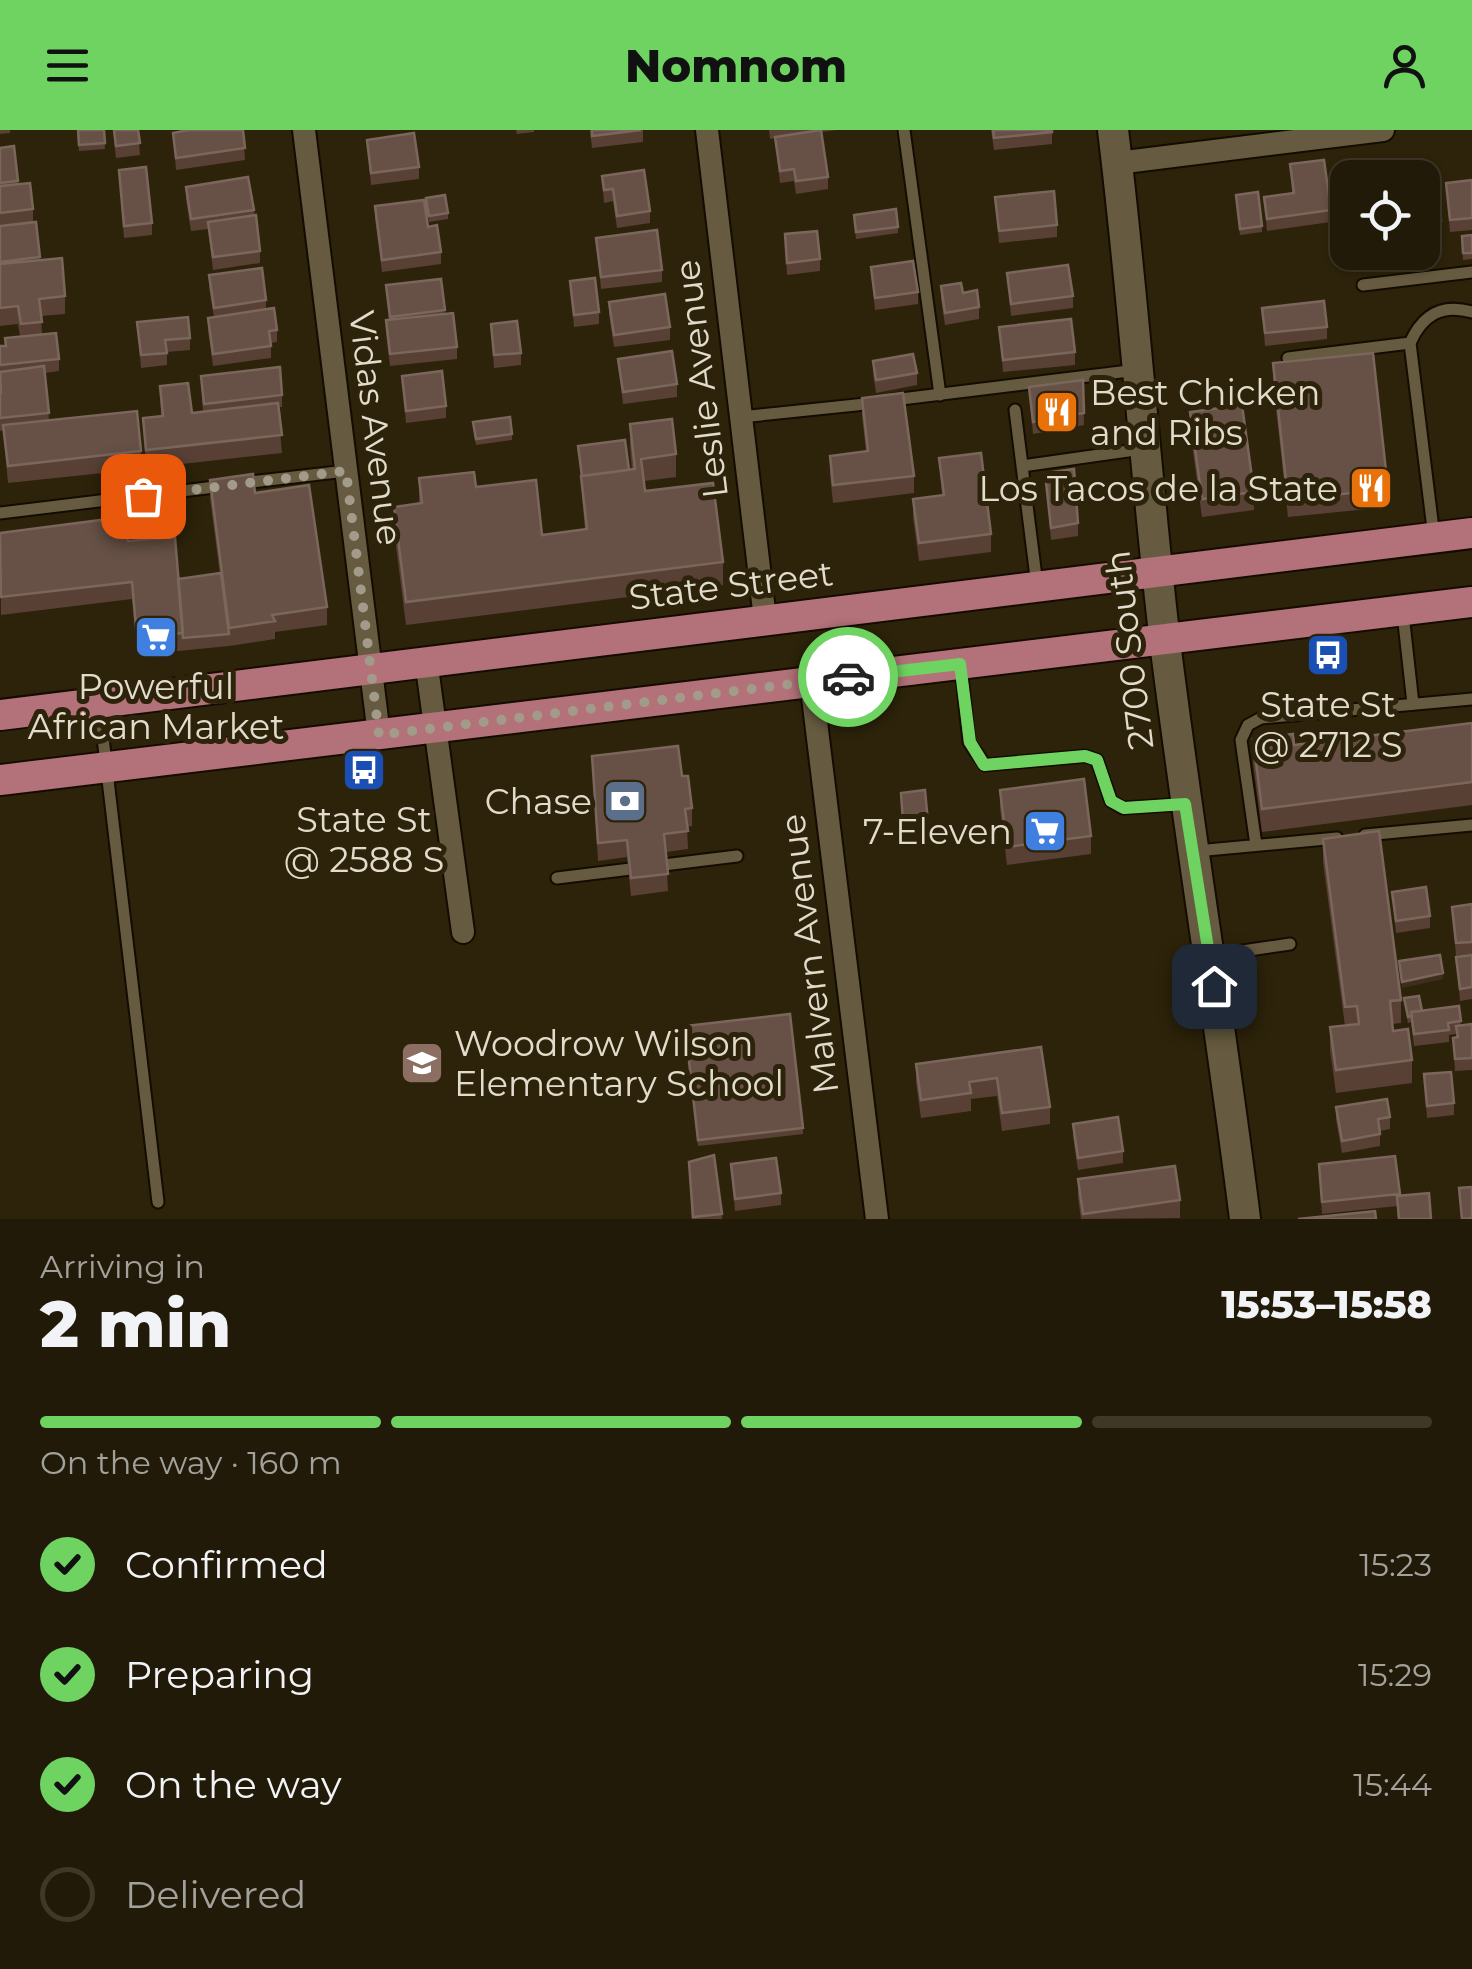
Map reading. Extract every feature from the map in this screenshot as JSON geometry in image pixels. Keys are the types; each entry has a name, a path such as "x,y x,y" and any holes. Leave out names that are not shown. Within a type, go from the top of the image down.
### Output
{"main road":[{"name":"State Street","path":"0,715 1472,532"},
{"path":"0,780 1472,602"}],"street":[{"name":"Vidas Avenue","path":"304,130 379,735"},
{"name":"Leslie Avenue","path":"707,130 766,619"},
{"name":"2700 South","path":"1113,130 1165,639 1245,1219"},
{"path":"1117,164 1384,130"},
{"path":"426,660 463,932"},
{"name":"Malvern Avenue","path":"811,681 877,1219"}],"lane":[{"path":"904,130 940,394"},
{"path":"1364,285 1472,272"},
{"path":"1434,537 1410,343 1419,323 1434,312 1472,312"},
{"path":"1288,358 1410,343"},
{"path":"741,417 1137,370"},
{"path":"1015,410 1037,585"},
{"path":"1022,466 1145,449"},
{"path":"0,513 346,471"},
{"path":"1402,611 1413,704"},
{"path":"960,664 970,742 984,765 1085,756 1097,760 1111,801 1124,808 1185,804"},
{"path":"1256,846 1242,740 1248,724 1276,716 1472,699"},
{"path":"99,702 158,1202"},
{"path":"1192,852 1472,825"},
{"path":"557,878 738,856"},
{"path":"1209,956 1290,944"}],"building":[{"path":"78,130 104,130 105,143 79,145"},
{"path":"114,130 138,130 140,143 116,146"},
{"path":"243,130 245,148 176,158 173,133"},
{"path":"592,130 641,130 592,136"},
{"path":"821,130 828,177 796,181 794,169 780,171 775,137"},
{"path":"993,130 1052,130 1052,132 994,138"},
{"path":"414,133 419,167 371,173 367,140"},
{"path":"14,146 18,181 0,183 0,148"},
{"path":"1324,160 1330,210 1267,219 1264,197 1294,193 1290,164"},
{"path":"146,167 152,223 124,226 119,170"},
{"path":"644,170 650,211 617,216 613,189 604,190 602,176"},
{"path":"248,177 254,210 191,219 186,187"},
{"path":"1472,180 1472,218 1450,220 1446,183"},
{"path":"30,183 33,209 0,213 0,186"},
{"path":"1054,191 1057,225 999,231 995,197"},
{"path":"1258,192 1262,226 1240,229 1236,195"},
{"path":"445,195 448,213 429,216 426,198"},
{"path":"424,200 428,227 437,225 441,252 382,260 375,206"},
{"path":"896,209 898,227 856,232 854,215"},
{"path":"256,215 260,251 213,257 208,222"},
{"path":"36,222 40,257 0,262 0,226"},
{"path":"657,230 662,270 601,277 596,238"},
{"path":"817,231 820,259 787,263 785,234"},
{"path":"1472,235 1472,253 1463,253 1462,236"},
{"path":"62,258 65,296 39,299 42,322 21,324 18,306 0,308 0,264"},
{"path":"913,261 918,292 875,298 871,267"},
{"path":"1068,265 1073,296 1011,304 1007,273"},
{"path":"262,268 266,300 214,308 209,275"},
{"path":"595,278 599,312 574,315 570,281"},
{"path":"441,279 445,310 390,317 386,285"},
{"path":"961,283 963,293 977,290 979,307 945,313 941,286"},
{"path":"665,294 670,327 614,335 609,302"},
{"path":"1324,301 1327,327 1265,333 1262,308"},
{"path":"274,308 277,330 269,331 271,346 213,354 208,318"},
{"path":"453,313 457,347 390,354 386,320"},
{"path":"188,317 190,338 165,340 167,353 141,355 137,322"},
{"path":"1071,319 1075,352 1003,360 999,327"},
{"path":"517,321 521,353 494,355 491,324"},
{"path":"56,333 59,359 0,365 0,346 6,346 5,338"},
{"path":"672,351 677,384 623,392 618,359"},
{"path":"1373,353 1388,489 1288,500 1273,363"},
{"path":"913,354 917,373 876,380 873,361"},
{"path":"44,366 49,413 0,418 0,372"},
{"path":"280,367 282,395 204,404 201,376"},
{"path":"442,371 446,406 406,411 402,376"},
{"name":"Best Chicken and Ribs","path":"1083,380 1084,413 1033,422 1029,387"},
{"path":"188,383 192,413 278,403 282,435 146,450 143,418 163,416 160,386"},
{"path":"903,393 914,476 833,485 830,456 868,451 862,398"},
{"path":"1242,405 1254,492 1202,499 1190,412"},
{"path":"137,411 141,451 8,466 3,425"},
{"path":"510,417 512,434 476,439 473,422"},
{"path":"672,419 676,454 641,459 645,491 713,483 723,562 406,602 394,507 422,503 419,478 474,472 476,487 536,480 542,535 587,529 581,476 635,469 630,424"},
{"path":"625,440 629,470 582,476 578,446"},
{"path":"981,453 991,534 919,543 913,499 944,495 939,458"},
{"path":"1074,469 1078,523 1051,528 1045,473"},
{"path":"253,474 255,493 309,485 327,607 272,615 275,621 229,628 210,480"},
{"path":"124,517 128,541 175,537 183,633 137,637 132,582 1,597 0,533"},
{"path":"221,573 229,634 183,638 178,579"},
{"path":"1472,723 1472,782 1262,809 1253,739 1293,734 1294,745"},
{"path":"678,746 682,776 688,776 692,808 685,809 688,831 664,834 668,874 631,878 627,840 598,843 592,756"},
{"name":"7-Eleven","path":"1084,779 1091,836 1007,847 1000,790"},
{"path":"925,790 929,833 904,836 901,793"},
{"path":"1379,831 1401,1000 1390,1001 1393,1031 1408,1029 1412,1060 1336,1070 1330,1027 1359,1024 1357,1006 1345,1007 1323,839"},
{"path":"1426,887 1430,916 1396,921 1392,892"},
{"path":"1472,904 1472,942 1456,943 1452,907"},
{"path":"1440,955 1443,973 1402,982 1399,961"},
{"path":"1472,955 1472,987 1460,989 1456,957"},
{"path":"1419,996 1422,1011 1411,1012 1408,1017 1404,998"},
{"path":"1459,1006 1461,1021 1448,1023 1449,1030 1414,1034 1411,1012"},
{"path":"790,1014 803,1128 698,1140 685,1026"},
{"path":"1472,1024 1472,1058 1455,1059 1456,1026"},
{"path":"1041,1047 1050,1107 1002,1113 997,1078 969,1082 971,1093 921,1100 916,1064"},
{"path":"1451,1072 1454,1103 1427,1106 1424,1074"},
{"path":"1387,1099 1390,1117 1378,1119 1380,1134 1342,1141 1336,1107"},
{"path":"1118,1117 1123,1151 1078,1158 1073,1124"},
{"path":"714,1155 722,1214 693,1217 689,1162"},
{"path":"1395,1156 1400,1194 1322,1202 1319,1164"},
{"path":"776,1158 781,1193 735,1199 731,1164"},
{"path":"1175,1166 1180,1200 1083,1214 1078,1179"},
{"path":"1472,1187 1472,1218 1462,1219 1459,1188"},
{"path":"1429,1193 1431,1219 1399,1219 1397,1196"},
{"path":"1375,1211 1376,1219 1298,1219"}],"way so far":[{"path":"143,496 346,471 379,735 848,677"}],"place":[{"name":"Best Chicken and Ribs","path":"1057,412"},
{"name":"Los Tacos de la State","path":"1371,488"},
{"name":"Powerful African Market","path":"156,637"},
{"name":"State St @ 2712 S","path":"1328,655"},
{"name":"State St @ 2588 S","path":"364,770"},
{"name":"Chase","path":"625,801"},
{"name":"7-Eleven","path":"1045,831"},
{"name":"Woodrow Wilson Elementary School","path":"422,1063"}],"route":[{"path":"848,677 960,664 970,742 984,765 1085,756 1097,760 1111,801 1124,808 1185,804 1214,986"}]}
